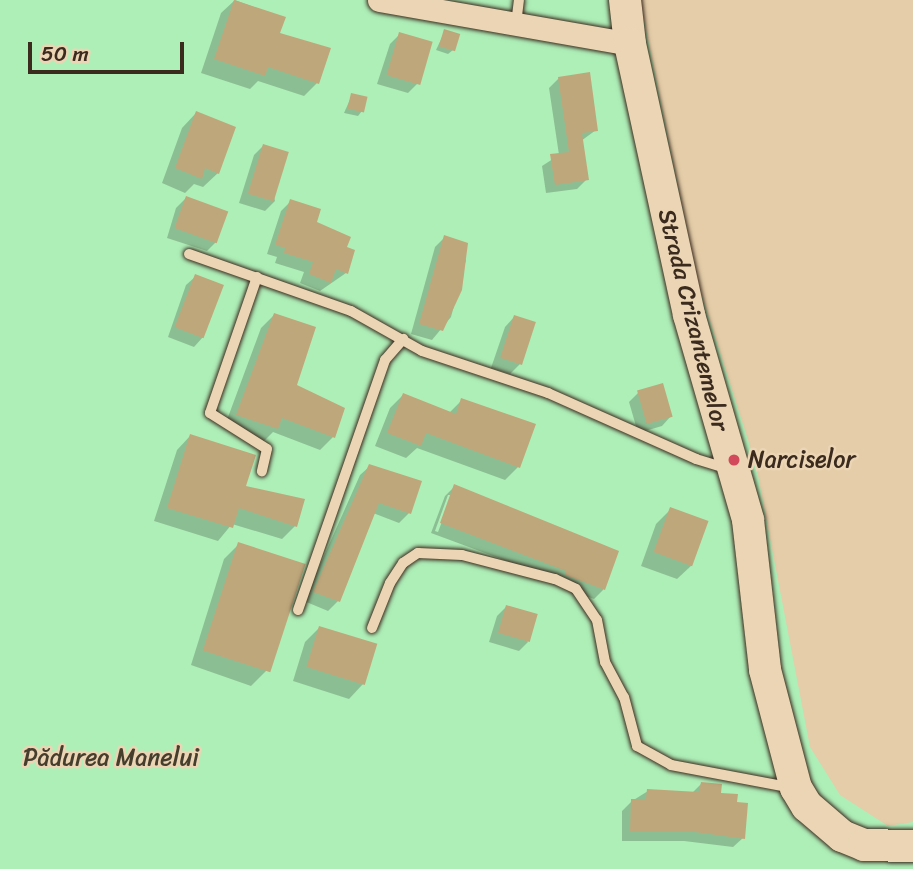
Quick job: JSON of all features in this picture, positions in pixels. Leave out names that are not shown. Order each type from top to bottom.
[{"type":"street","points":[[379,0],[516,27],[630,44]]},
{"type":"street","name":"Strada Crizantemelor","points":[[625,0],[630,44],[689,315],[756,560],[771,697],[796,788],[807,806],[842,836],[864,845],[913,846]]},
{"type":"lane","points":[[516,27],[519,0]]},
{"type":"lane","points":[[189,254],[351,311],[422,351],[548,393],[696,459],[732,470]]},
{"type":"lane","points":[[257,277],[210,413],[267,449],[262,471]]},
{"type":"lane","points":[[298,610],[385,360],[403,339]]},
{"type":"lane","points":[[372,628],[390,583],[403,563],[418,553],[462,555],[555,579],[576,589],[597,620],[605,662],[624,697],[637,746],[671,765],[796,788]]},
{"type":"green space","name":"Pădurea Manelui","points":[[0,0],[640,0],[698,283],[756,465],[810,747],[840,795],[888,826],[913,822],[913,869],[0,869]]},
{"type":"building","points":[[234,0],[286,17],[280,33],[331,48],[319,84],[268,67],[265,76],[214,59]]},
{"type":"building","points":[[444,29],[460,34],[455,51],[439,46]]},
{"type":"building","points":[[399,32],[433,42],[420,85],[387,75]]},
{"type":"building","points":[[590,72],[598,131],[582,133],[589,180],[555,185],[550,154],[569,152],[558,77]]},
{"type":"building","points":[[351,93],[368,97],[364,112],[347,109]]},
{"type":"building","points":[[196,111],[236,127],[219,174],[205,168],[202,179],[175,168]]},
{"type":"building","points":[[263,144],[289,152],[274,202],[248,194]]},
{"type":"building","points":[[186,196],[228,211],[217,243],[174,228]]},
{"type":"building","points":[[290,199],[321,209],[317,222],[351,237],[347,247],[355,250],[348,274],[336,269],[331,283],[309,274],[313,262],[284,253],[285,248],[275,245]]},
{"type":"building","points":[[444,235],[468,243],[462,290],[443,331],[419,324]]},
{"type":"building","points":[[195,274],[224,285],[204,338],[175,327]]},
{"type":"building","points":[[274,313],[316,327],[297,385],[345,408],[335,438],[282,418],[278,429],[236,415]]},
{"type":"building","points":[[514,315],[536,322],[522,365],[500,358]]},
{"type":"building","points":[[663,383],[673,417],[647,424],[637,390]]},
{"type":"building","points":[[403,393],[456,414],[461,398],[536,424],[520,468],[426,433],[421,446],[387,433]]},
{"type":"building","points":[[190,434],[256,455],[246,486],[305,499],[297,527],[239,508],[233,528],[167,508]]},
{"type":"building","points":[[369,464],[422,481],[411,514],[379,503],[340,602],[313,592]]},
{"type":"building","points":[[454,484],[619,551],[605,590],[565,575],[566,571],[440,523]]},
{"type":"building","points":[[670,507],[709,521],[692,566],[654,552]]},
{"type":"building","points":[[238,542],[306,564],[270,672],[203,650]]},
{"type":"building","points":[[506,605],[538,614],[530,642],[498,633]]},
{"type":"building","points":[[319,626],[377,644],[365,685],[306,667]]},
{"type":"building","points":[[701,782],[722,784],[721,793],[738,794],[737,802],[748,803],[745,839],[695,832],[630,832],[631,799],[646,799],[647,789],[699,792]]},
{"type":"place","name":"Narciselor","points":[[734,460]]}]
